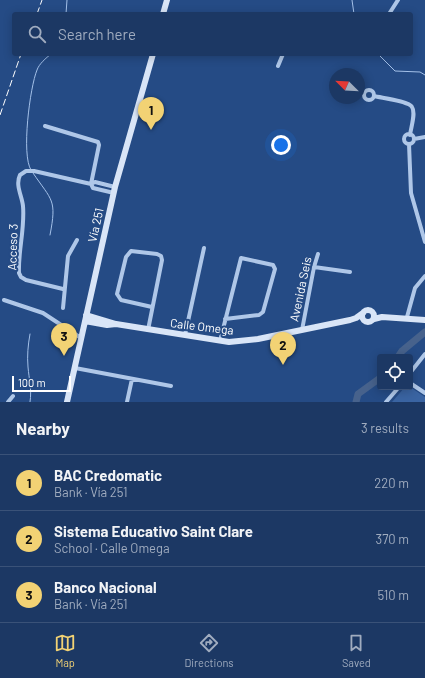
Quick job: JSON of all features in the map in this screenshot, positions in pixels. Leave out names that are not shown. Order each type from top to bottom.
[{"type":"street","points":[[164,12],[167,0]]},
{"type":"street","points":[[391,12],[398,0]]},
{"type":"street","name":"Vía 251","points":[[67,402],[115,190],[152,56]]},
{"type":"street","points":[[278,66],[282,56]]},
{"type":"street","points":[[365,96],[369,100],[374,96],[405,101],[413,107],[410,134],[414,139]]},
{"type":"street","points":[[45,126],[98,142],[99,145],[90,184]]},
{"type":"street","points":[[409,144],[404,141],[404,138],[410,134]]},
{"type":"street","points":[[409,144],[412,143],[414,139],[425,137]]},
{"type":"street","points":[[409,144],[411,193],[425,242]]},
{"type":"street","name":"Acceso 3","points":[[63,289],[26,280],[21,277],[20,273],[24,222],[18,179],[20,175],[26,171],[34,171],[90,184],[93,188],[115,190]]},
{"type":"street","points":[[62,308],[68,256],[77,240]]},
{"type":"street","points":[[185,335],[204,248]]},
{"type":"street","points":[[148,330],[162,260],[161,256],[157,254],[135,251],[128,254],[117,291],[118,298],[134,304],[152,307]]},
{"type":"street","name":"Avenida Seis","points":[[302,330],[314,267],[318,254]]},
{"type":"street","points":[[220,340],[241,258],[273,265],[275,269],[263,312],[259,316],[226,319]]},
{"type":"street","points":[[314,267],[350,272]]},
{"type":"street","points":[[407,317],[415,288],[425,276]]},
{"type":"street","points":[[4,300],[43,313],[81,338]]},
{"type":"street","points":[[364,320],[363,313],[368,310],[374,316],[407,317],[425,320]]},
{"type":"street","name":"Calle Omega","points":[[85,318],[108,320],[116,324],[148,330],[220,340],[244,341],[356,318],[363,313]]},
{"type":"street","name":"Calle Omega","points":[[356,318],[370,322],[374,316]]},
{"type":"street","points":[[413,369],[424,356]]},
{"type":"street","points":[[75,368],[171,386]]},
{"type":"street","points":[[126,402],[132,379]]},
{"type":"street","points":[[413,385],[425,393]]},
{"type":"street","points":[[386,402],[396,390]]},
{"type":"street","points":[[8,402],[13,396]]},
{"type":"shaded area","points":[[413,389],[425,397],[425,402],[392,402],[402,390]]},
{"type":"waterway","points":[[66,12],[67,0]]},
{"type":"waterway","points":[[352,0],[354,12]]},
{"type":"waterway","points":[[31,170],[28,162],[27,150],[29,105],[34,79],[38,68],[49,56]]},
{"type":"waterway","points":[[380,56],[395,71],[420,72],[425,75]]},
{"type":"waterway","points":[[33,173],[49,195],[53,207],[50,235]]},
{"type":"waterway","points":[[400,354],[425,332]]},
{"type":"waterway","points":[[30,334],[28,346],[28,367],[31,388],[30,402]]},
{"type":"waterway","points":[[356,402],[358,394],[377,380]]},
{"type":"railway","points":[[38,12],[42,0]]},
{"type":"railway","points":[[0,115],[20,56]]},
{"type":"place","name":"BAC Credomatic","points":[[151,130]]},
{"type":"place","name":"Banco Nacional","points":[[64,356]]},
{"type":"place","name":"Sistema Educativo Saint Clare","points":[[283,365]]}]
